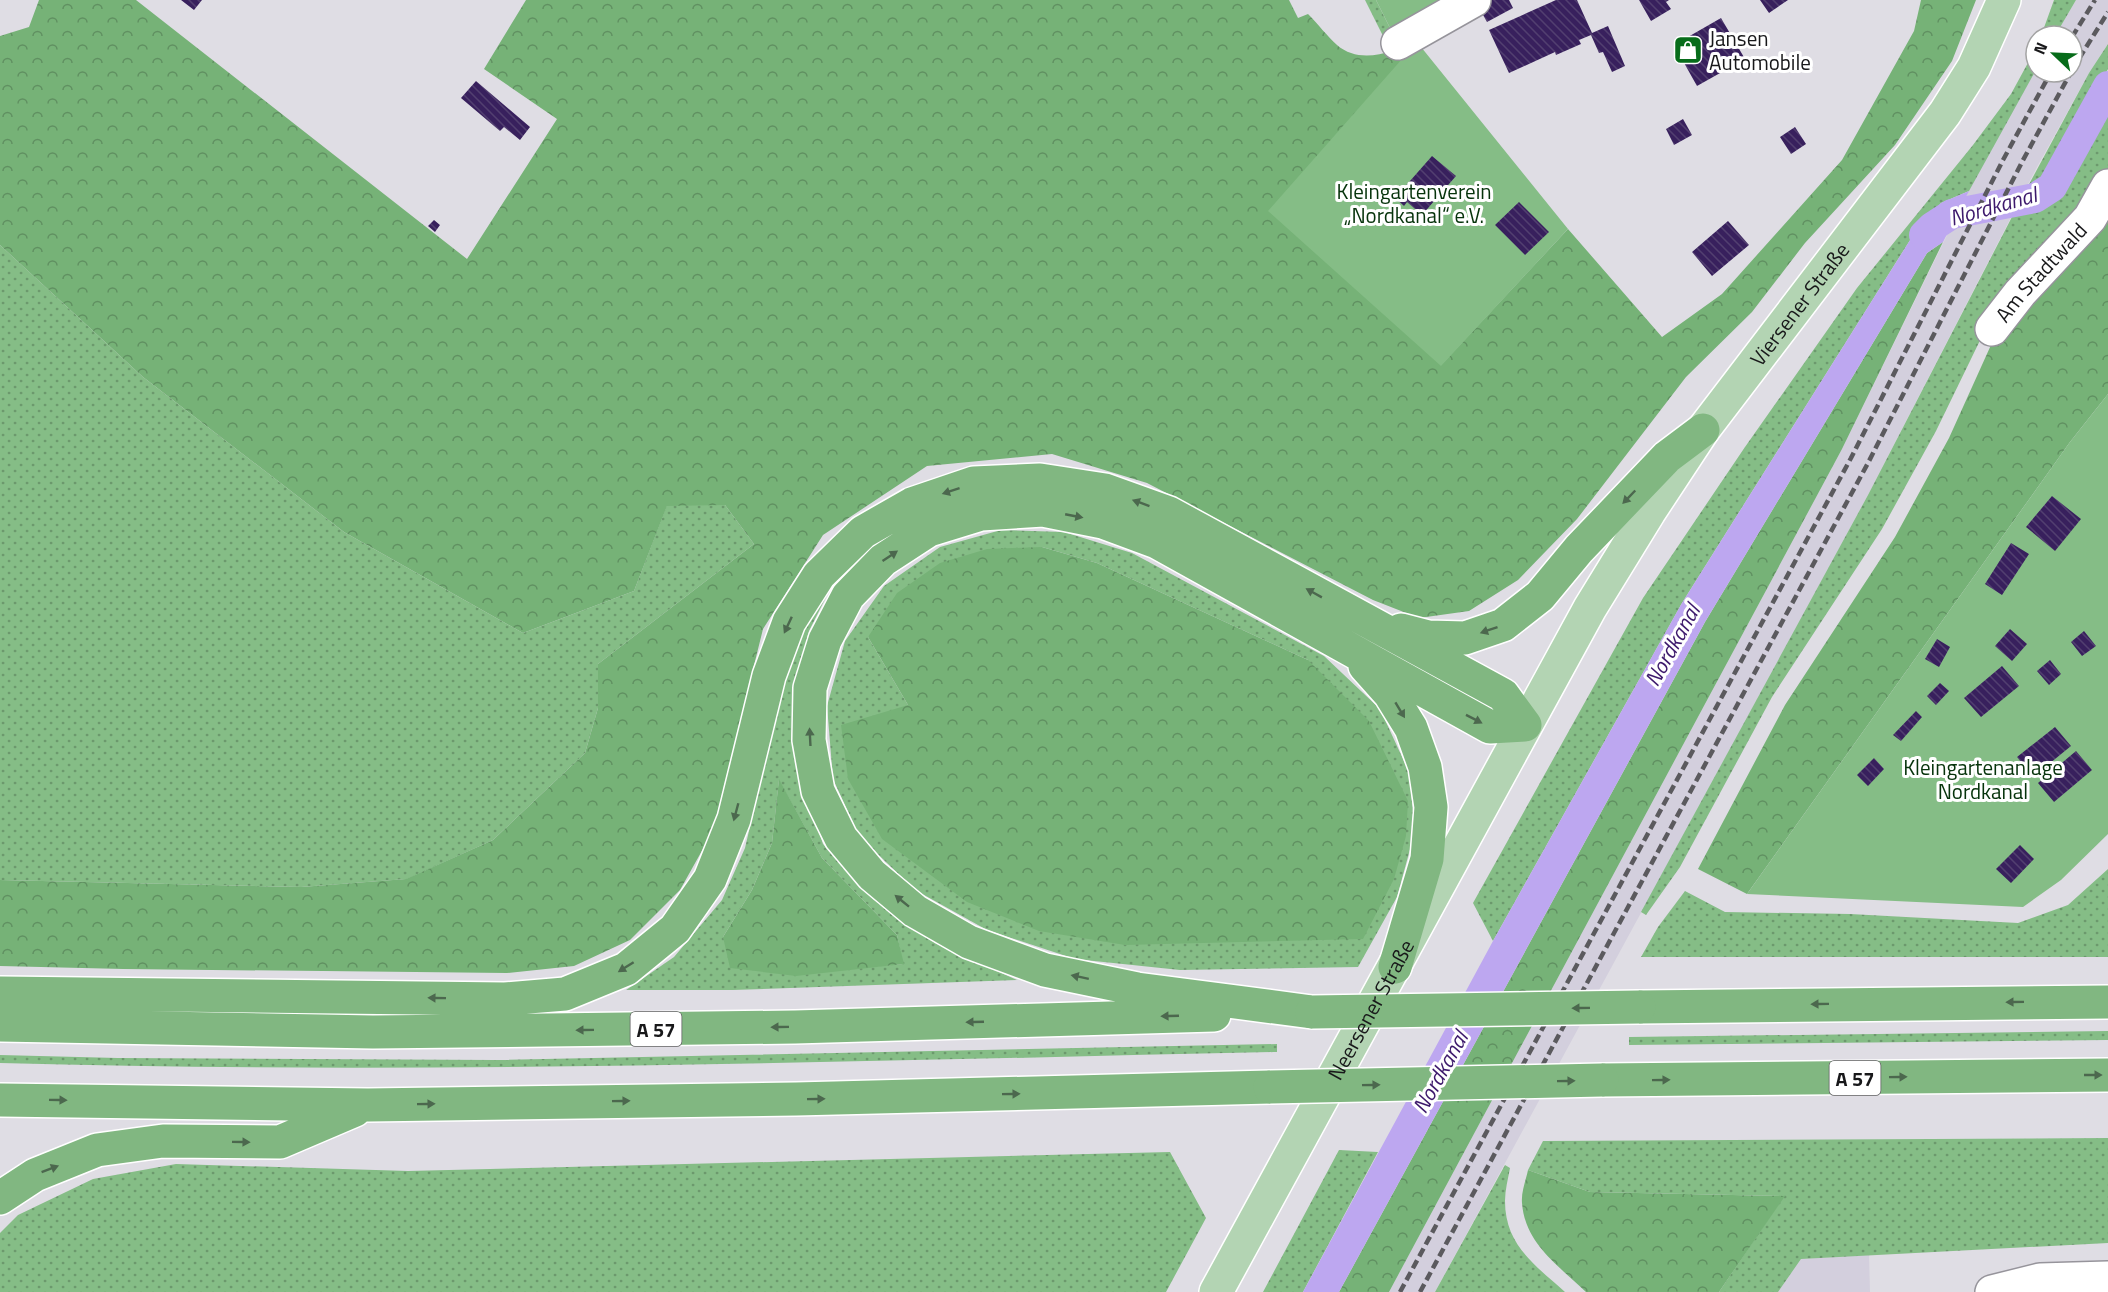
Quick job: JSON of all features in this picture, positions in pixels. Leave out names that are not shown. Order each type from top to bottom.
[{"type":"highway","points":[[1312,1012],[1137,989],[1045,970],[969,942],[915,911],[872,875],[841,838],[818,791],[809,740],[810,688],[825,640],[848,596],[883,560],[929,530],[981,514],[1043,510],[1103,522],[1157,542],[1358,635],[1465,638],[1503,625],[1540,596],[1579,549],[1667,457],[1703,430]]},
{"type":"highway","points":[[0,993],[505,999],[566,994],[626,969],[675,929],[710,879],[734,819],[769,676],[789,622],[819,575],[864,532],[912,504],[974,483],[1040,480],[1105,490],[1169,513],[1358,635],[1490,727],[1525,725]]},
{"type":"highway","points":[[1358,635],[1411,728],[1425,767],[1431,807],[1427,859],[1395,967]]},
{"type":"highway","name":"A 57","points":[[0,1025],[373,1032],[795,1027],[1312,1012],[1639,1006],[2108,1002]]},
{"type":"highway","name":"A 57","points":[[0,1100],[368,1105],[796,1099],[1602,1080],[2108,1075]]},
{"type":"highway","points":[[0,1198],[35,1174],[97,1150],[163,1141],[280,1142],[368,1105]]},
{"type":"main road","name":"Viersener Straße","points":[[1590,608],[1703,430],[1946,113],[1974,67],[1994,27],[2004,0]]},
{"type":"main road","name":"Neersener Straße","points":[[1216,1292],[1590,608]]},
{"type":"street","points":[[1398,43],[1474,0]]},
{"type":"street","name":"Am Stadtwald","points":[[1992,329],[2020,293],[2090,218],[2108,186]]},
{"type":"street","points":[[1209,1292],[1232,1263]]},
{"type":"street","points":[[1992,1292],[2040,1280],[2108,1278]]},
{"type":"shaded area","points":[[2076,0],[2108,0],[2108,44],[2084,82],[2084,24],[2062,24]]},
{"type":"shaded area","points":[[2028,84],[2083,84],[2037,167],[1868,495],[1435,1292],[1389,1292],[1842,449],[1985,158]]},
{"type":"shaded area","points":[[1869,1255],[1870,1292],[1778,1292],[1801,1259]]},
{"type":"green space","points":[[39,0],[136,0],[467,259],[557,119],[484,69],[526,0],[1289,0],[1298,18],[1308,14],[1337,45],[1346,51],[1376,55],[1417,42],[1441,365],[1568,229],[1662,337],[1722,294],[1842,160],[1914,31],[1921,0],[1976,0],[1952,61],[1895,145],[1805,243],[1752,312],[1686,377],[1577,519],[1518,580],[1469,611],[1419,618],[1373,600],[1147,483],[1052,454],[927,466],[823,535],[763,629],[713,831],[680,890],[630,940],[574,966],[507,973],[0,966],[0,880],[301,887],[406,879],[493,840],[585,753],[598,708],[598,664],[754,544],[725,505],[667,506],[634,591],[523,633],[344,532],[143,377],[0,245],[0,36],[29,27]]},
{"type":"green space","points":[[1365,0],[1376,0],[1394,36],[1384,38]]},
{"type":"green space","points":[[1376,0],[1456,0],[1394,36]]},
{"type":"green space","points":[[2054,0],[2076,0],[2062,24],[2045,24]]},
{"type":"green space","name":"Kleingartenverein „Nordkanal“ e.V.","points":[[1417,42],[1568,229],[1441,366],[1268,211]]},
{"type":"green space","points":[[2108,44],[2108,69],[2052,169],[2027,188],[2084,84]]},
{"type":"green space","points":[[2024,70],[2024,84],[2028,84],[1969,191],[1941,203],[1912,237],[1682,603],[1493,941],[1473,903],[1643,598],[1745,447],[1857,288],[1973,145],[2011,94]]},
{"type":"green space","points":[[2108,107],[2108,173],[1987,326],[1936,431],[1882,529],[1772,697],[1680,867],[1646,915],[1641,912],[1868,495],[2014,213],[2044,206],[2061,191]]},
{"type":"green space","points":[[2108,199],[2108,394],[2070,442],[1747,894],[1698,869],[1785,705],[1895,537],[1949,438],[1991,345],[2023,301]]},
{"type":"green space","points":[[1943,242],[1842,449],[1389,1292],[1339,1292],[1705,622],[1927,253]]},
{"type":"green space","points":[[0,245],[143,377],[344,532],[523,633],[634,591],[667,505],[725,505],[754,544],[598,664],[598,708],[585,753],[493,840],[407,879],[301,887],[0,880]]},
{"type":"green space","name":"Kleingartenanlage Nordkanal","points":[[2108,394],[2108,834],[2061,880],[2023,907],[1747,894],[2070,442]]},
{"type":"green space","points":[[1001,530],[1064,532],[1132,553],[1324,656],[1380,709],[1409,772],[1415,831],[1397,897],[1358,967],[1180,970],[1075,959],[987,930],[915,890],[859,836],[833,779],[827,706],[845,641],[884,586],[940,547]],"holes":[[[1042,547],[1097,563],[1308,660],[908,705],[868,637]]]},
{"type":"green space","points":[[1042,547],[1097,563],[1308,660],[1369,721],[1408,801],[1406,836],[1394,879],[1363,939],[1125,945],[1039,931],[967,902],[882,839],[848,779],[841,725],[908,705],[868,637],[897,593],[940,563],[987,549]]},
{"type":"green space","points":[[833,583],[809,631],[794,688],[794,756],[823,844],[873,899],[935,943],[1017,980],[733,990],[626,990],[674,957],[722,900],[745,848],[784,680],[802,624]],"holes":[[[779,780],[822,858],[897,935],[903,964],[869,967],[723,937],[752,890],[772,843]]]},
{"type":"green space","points":[[779,779],[822,858],[897,935],[904,964],[796,976],[730,968],[723,937],[752,890],[772,843]]},
{"type":"green space","points":[[2108,869],[2108,957],[1641,957],[1658,927],[1685,891],[1725,912],[1850,914],[2018,923],[2068,905]]},
{"type":"green space","points":[[2108,1031],[2108,1040],[1629,1045],[1629,1037]]},
{"type":"green space","points":[[1277,1044],[1277,1052],[799,1063],[319,1068],[0,1063],[0,1055],[118,1058],[495,1060]]},
{"type":"green space","points":[[2108,1138],[2108,1243],[1801,1259],[1778,1292],[1719,1292],[1784,1196],[1590,1192],[1528,1170],[1543,1141]]},
{"type":"green space","points":[[1339,1150],[1378,1152],[1303,1292],[1263,1292]]},
{"type":"green space","points":[[1170,1152],[1206,1218],[1166,1292],[0,1292],[0,1233],[18,1215],[93,1179],[176,1164],[408,1171]]},
{"type":"green space","points":[[1505,1165],[1510,1168],[1505,1201],[1510,1230],[1524,1253],[1565,1292],[1435,1292]]},
{"type":"green space","points":[[1528,1170],[1590,1192],[1785,1196],[1719,1292],[1586,1292],[1545,1253],[1529,1231],[1522,1203]]},
{"type":"water","points":[[1969,191],[1943,242],[1927,253],[1705,622],[1339,1292],[1303,1292],[1493,941],[1682,603],[1912,237],[1941,203]]},
{"type":"building","points":[[181,0],[202,0],[194,10]]},
{"type":"building","points":[[1489,0],[1509,0],[1513,8],[1487,22],[1478,6]]},
{"type":"building","points":[[1556,0],[1577,0],[1592,33],[1608,26],[1625,66],[1612,72],[1603,52],[1599,53],[1591,35],[1579,40],[1581,44],[1556,55],[1555,52],[1509,73],[1489,30]]},
{"type":"building","points":[[1639,0],[1669,0],[1666,2],[1671,9],[1651,21]]},
{"type":"building","points":[[1760,0],[1788,0],[1769,13]]},
{"type":"building","points":[[1721,18],[1745,59],[1697,86],[1674,45]]},
{"type":"building","points":[[476,81],[530,127],[520,140],[504,127],[500,131],[461,98]]},
{"type":"building","points":[[1683,119],[1692,135],[1674,145],[1666,129]]},
{"type":"building","points":[[1795,127],[1806,144],[1791,154],[1780,137]]},
{"type":"building","points":[[1432,156],[1456,176],[1422,215],[1407,202],[1404,206],[1395,198]]},
{"type":"building","points":[[1519,202],[1549,232],[1525,255],[1495,225]]},
{"type":"building","points":[[434,220],[440,225],[435,232],[428,226]]},
{"type":"building","points":[[1728,221],[1749,245],[1712,276],[1692,252]]},
{"type":"building","points":[[2052,496],[2081,519],[2055,551],[2026,527]]},
{"type":"building","points":[[2011,543],[2029,554],[2002,595],[1985,584]]},
{"type":"building","points":[[2010,629],[2027,644],[2012,661],[1995,646]]},
{"type":"building","points":[[2084,631],[2096,646],[2082,656],[2071,642]]},
{"type":"building","points":[[1937,639],[1950,647],[1939,667],[1925,659]]},
{"type":"building","points":[[2050,660],[2061,674],[2049,685],[2037,671]]},
{"type":"building","points":[[2002,666],[2019,686],[1981,717],[1964,698]]},
{"type":"building","points":[[1940,683],[1949,691],[1936,705],[1927,696]]},
{"type":"building","points":[[1916,711],[1922,717],[1901,741],[1893,735]]},
{"type":"building","points":[[2055,727],[2071,746],[2033,777],[2017,757]]},
{"type":"building","points":[[2076,751],[2092,770],[2054,802],[2038,783]]},
{"type":"building","points":[[1874,758],[1884,769],[1868,786],[1857,775]]},
{"type":"building","points":[[2020,845],[2034,859],[2011,883],[1996,869]]},
{"type":"waterway","name":"Nordkanal","points":[[1924,235],[1952,214],[2035,198],[2052,187],[2108,86]]},
{"type":"railway","points":[[2080,24],[2095,0]]},
{"type":"railway","points":[[2084,51],[2108,12]]},
{"type":"railway","points":[[1400,1292],[1851,458],[2003,160],[2044,84]]},
{"type":"railway","points":[[1420,1292],[1868,463],[2022,162],[2064,84]]},
{"type":"place","name":"Jansen Automobile","points":[[1688,50]]}]
